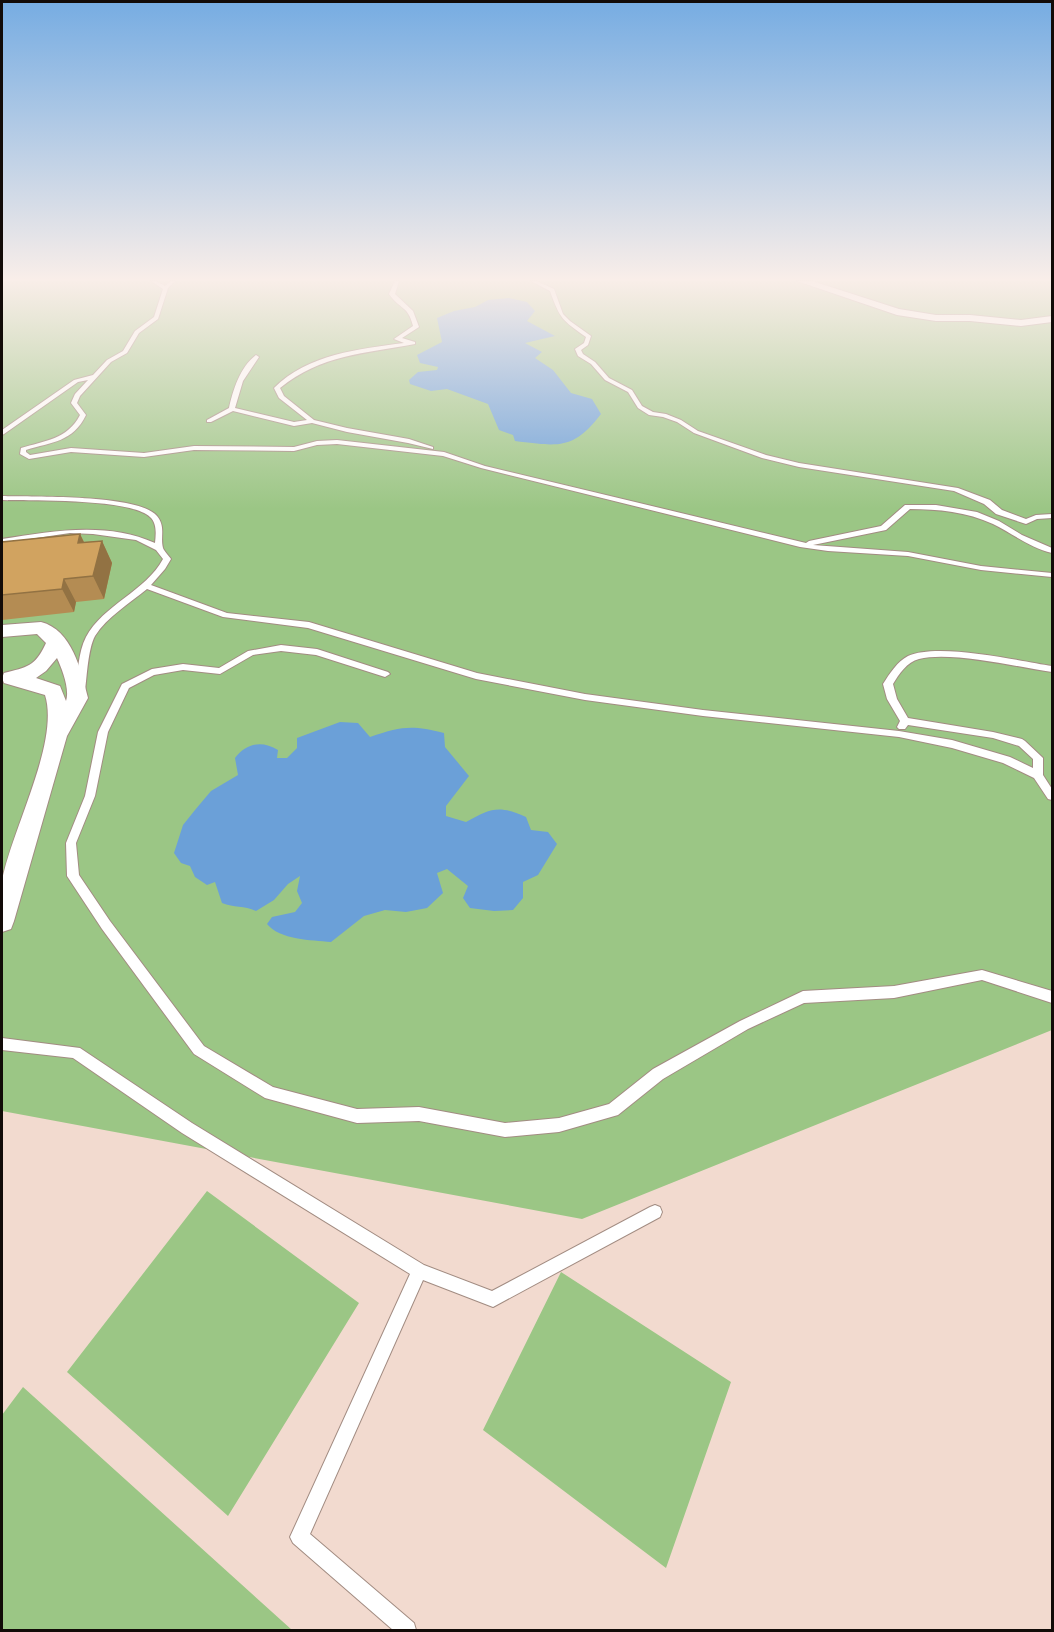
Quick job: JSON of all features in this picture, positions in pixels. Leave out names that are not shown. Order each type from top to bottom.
[{"type":"street","points":[[2,630],[41,628],[57,640],[70,660],[78,698],[57,737],[6,895],[2,921]]},
{"type":"street","points":[[9,678],[38,668],[51,657],[57,640]]},
{"type":"street","points":[[9,678],[53,691],[58,706],[57,737]]},
{"type":"lane","points":[[116,357],[109,361],[77,395],[74,403],[83,415],[72,433],[23,449],[22,453],[29,457],[88,450],[144,455],[194,448],[294,449],[317,443],[337,442],[444,454]]},
{"type":"lane","points":[[232,409],[246,369],[256,357]]},
{"type":"lane","points":[[333,357],[286,379],[277,388],[281,397],[312,421],[409,441],[483,467],[800,544],[828,549],[908,554],[981,568],[1053,575]]},
{"type":"lane","points":[[584,357],[593,363],[606,379],[630,391],[640,407],[651,414],[664,416],[696,432],[764,457],[799,465],[956,489],[987,502],[999,512],[1026,522],[1036,517],[1053,516]]},
{"type":"lane","points":[[2,433],[76,381],[95,376]]},
{"type":"lane","points":[[209,421],[232,409],[294,424],[312,421]]},
{"type":"lane","points":[[2,498],[59,499],[133,508],[150,513],[160,527],[159,548]]},
{"type":"lane","points":[[800,544],[883,528],[908,507],[936,507],[974,514],[1053,551]]},
{"type":"lane","points":[[2,541],[70,531],[111,535],[138,538],[159,548],[167,559],[164,568],[91,636],[78,698]]},
{"type":"lane","points":[[98,545],[111,535]]},
{"type":"lane","points":[[14,539],[20,550]]},
{"type":"lane","points":[[144,585],[226,615],[309,625],[476,676],[609,700],[899,734],[952,744],[1006,760],[1038,775],[1053,796]]},
{"type":"lane","points":[[385,674],[317,652],[281,648],[250,653],[220,671],[183,668],[152,672],[125,687],[103,732],[90,796],[71,843],[73,876],[106,925],[200,1050],[270,1093],[357,1116],[419,1114],[505,1130],[559,1125],[613,1110],[658,1074],[744,1025],[803,997],[894,992],[982,975],[1053,997]]},
{"type":"lane","points":[[905,722],[892,699],[888,684],[897,669],[916,656],[951,656],[1053,669]]},
{"type":"lane","points":[[899,734],[905,722]]},
{"type":"lane","points":[[905,722],[993,735],[1022,743],[1038,758],[1038,775]]},
{"type":"lane","points":[[2,1044],[75,1052],[187,1128],[419,1271],[493,1299],[655,1212]]},
{"type":"lane","points":[[407,1630],[299,1537],[419,1271]]},
{"type":"green space","points":[[2,357],[1052,357],[1052,1030],[582,1219],[2,1111]]},
{"type":"green space","points":[[207,1191],[359,1303],[228,1516],[67,1372]]},
{"type":"green space","points":[[561,1272],[731,1382],[666,1568],[483,1430]]},
{"type":"green space","points":[[23,1387],[292,1630],[2,1630],[2,1415]]},
{"type":"water","points":[[418,357],[536,357],[553,370],[571,393],[592,399],[601,414],[582,435],[573,440],[553,444],[515,441],[513,435],[499,430],[488,404],[447,389],[431,391],[410,384],[409,380],[418,372],[437,370],[438,367],[420,363]]},
{"type":"water","points":[[340,722],[358,723],[370,737],[407,728],[444,733],[445,747],[469,776],[446,806],[446,816],[466,822],[489,811],[509,811],[526,817],[531,830],[548,832],[557,844],[538,875],[523,882],[523,898],[513,910],[494,911],[470,908],[463,898],[468,886],[447,869],[437,873],[443,893],[427,908],[406,912],[385,910],[364,916],[331,942],[305,940],[280,933],[267,924],[272,917],[295,912],[302,903],[297,891],[300,876],[288,884],[274,900],[256,911],[222,903],[215,882],[207,885],[195,877],[190,866],[181,863],[174,853],[183,825],[211,791],[238,775],[235,758],[239,753],[249,746],[260,744],[278,750],[277,758],[287,758],[297,748],[297,738]]},
{"type":"building","points":[[80,534],[78,543],[102,541],[93,576],[64,579],[62,589],[2,595],[2,542]]}]
